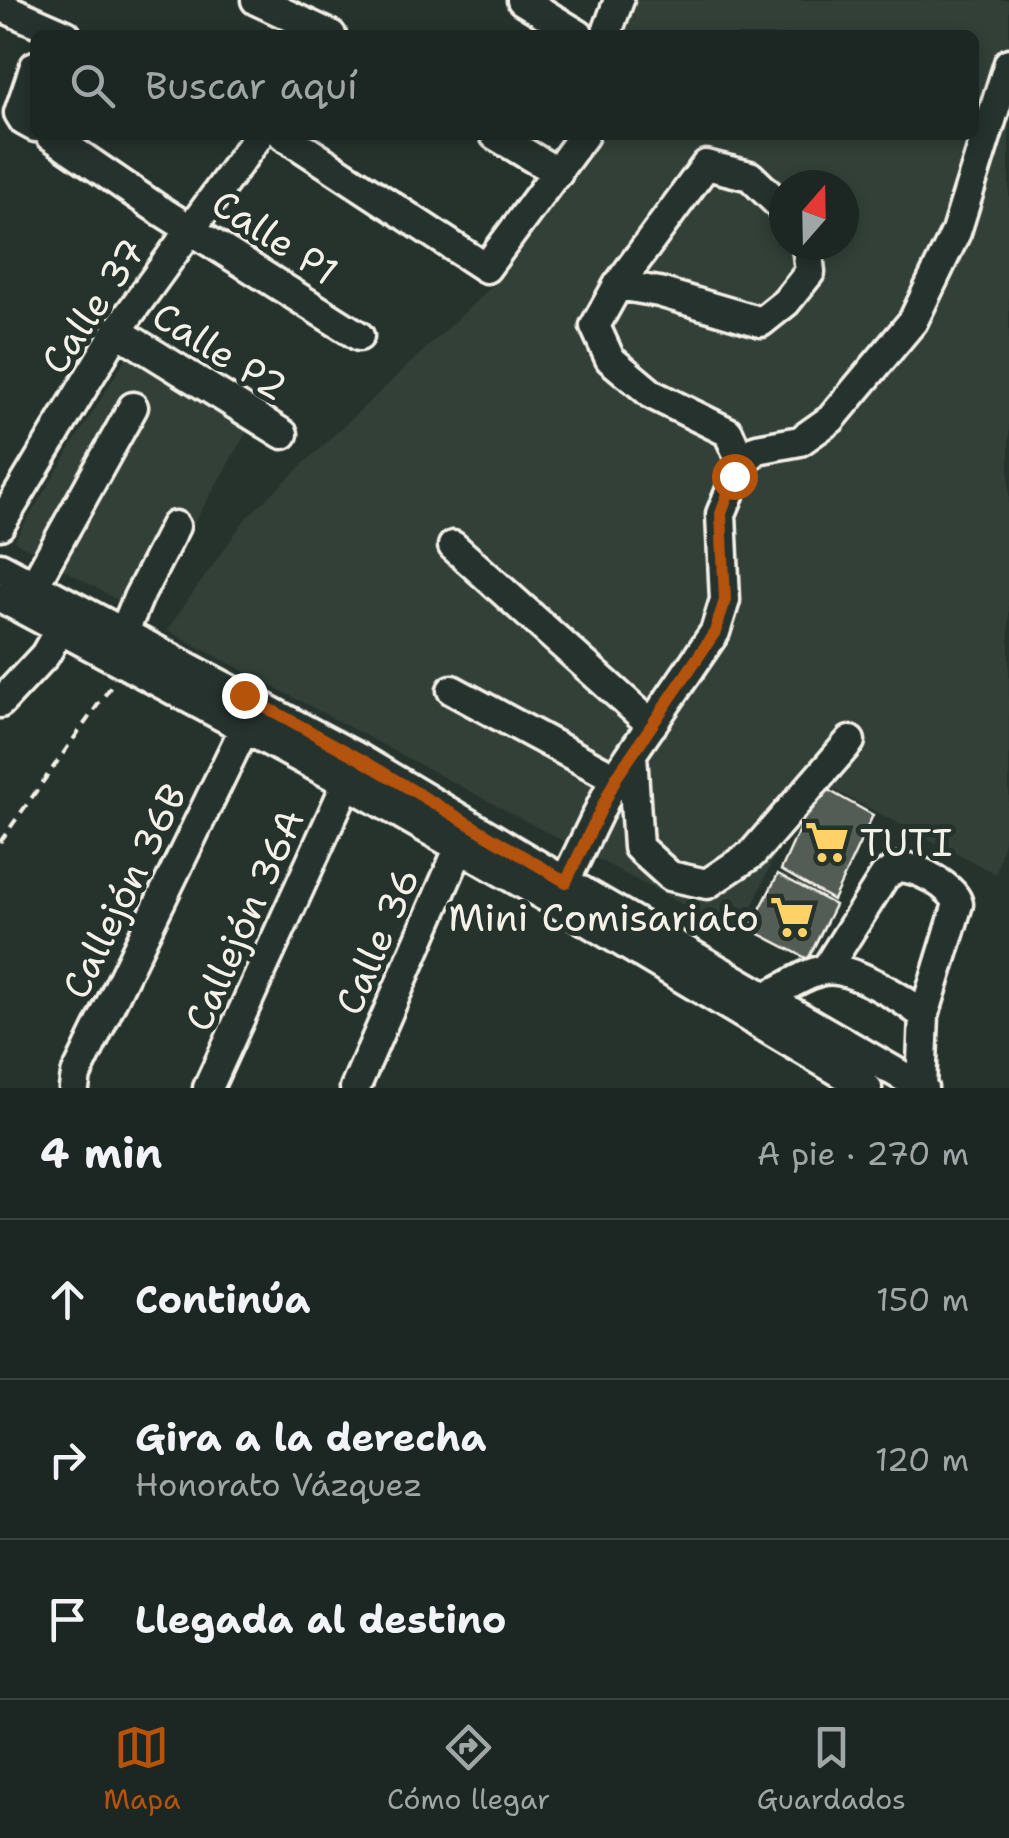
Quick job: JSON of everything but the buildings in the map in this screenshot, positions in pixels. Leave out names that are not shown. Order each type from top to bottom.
[{"type":"street","points":[[7,0],[0,6],[49,30]]},
{"type":"street","points":[[256,0],[319,30]]},
{"type":"street","points":[[522,0],[571,30]]},
{"type":"street","points":[[608,30],[619,0]]},
{"type":"street","points":[[560,892],[616,778],[715,632],[725,600],[721,514],[742,462],[758,449],[800,441],[831,419],[913,321],[956,232],[1009,63]]},
{"type":"street","name":"Calle P1","points":[[58,140],[359,336]]},
{"type":"street","name":"Calle 37","points":[[0,525],[117,331],[254,140]]},
{"type":"street","points":[[291,140],[486,268],[581,140]]},
{"type":"street","points":[[503,140],[558,173]]},
{"type":"street","points":[[742,462],[728,432],[653,394],[610,359],[595,326],[618,285],[706,165],[750,176],[769,194]]},
{"type":"street","points":[[618,285],[659,292],[761,322],[786,302],[810,272],[809,260]]},
{"type":"street","name":"Calle P2","points":[[117,331],[283,434]]},
{"type":"street","points":[[34,585],[133,408]]},
{"type":"street","points":[[124,632],[175,526]]},
{"type":"street","points":[[453,546],[652,725]]},
{"type":"street","points":[[0,566],[124,632],[347,783],[464,836],[560,892],[866,1088]]},
{"type":"street","points":[[0,598],[126,665],[360,759],[464,836]]},
{"type":"street","points":[[0,703],[45,655],[60,629]]},
{"type":"street","points":[[452,690],[616,778]]},
{"type":"street","name":"Callejón 36B","points":[[74,1088],[76,1076],[240,714]]},
{"type":"street","points":[[632,754],[638,847],[670,876],[707,884],[752,854],[850,741]]},
{"type":"street","name":"Callejón 36A","points":[[208,1088],[347,783]]},
{"type":"street","name":"Calle 36","points":[[355,1088],[464,836]]},
{"type":"street","points":[[560,892],[766,997],[922,1088],[924,1015],[958,904],[956,895],[948,887],[908,868],[896,868],[884,876],[826,969],[766,997]]},
{"type":"street","points":[[826,969],[902,998],[924,1015]]},
{"type":"path","points":[[0,842],[126,665]]},
{"type":"shaded area","points":[[634,0],[1009,0],[1009,820],[996,874],[809,777],[740,935],[167,630],[246,518],[505,274],[568,140],[979,140],[979,30],[619,30]]},
{"type":"shaded area","points":[[130,351],[249,428],[194,523],[128,606],[14,541]]},
{"type":"place","name":"TUTI","points":[[827,842]]},
{"type":"place","name":"Mini Comisariato","points":[[792,917]]},
{"type":"route","points":[[244,695],[566,882],[616,778],[715,632],[725,600],[721,514],[734,476]]}]
